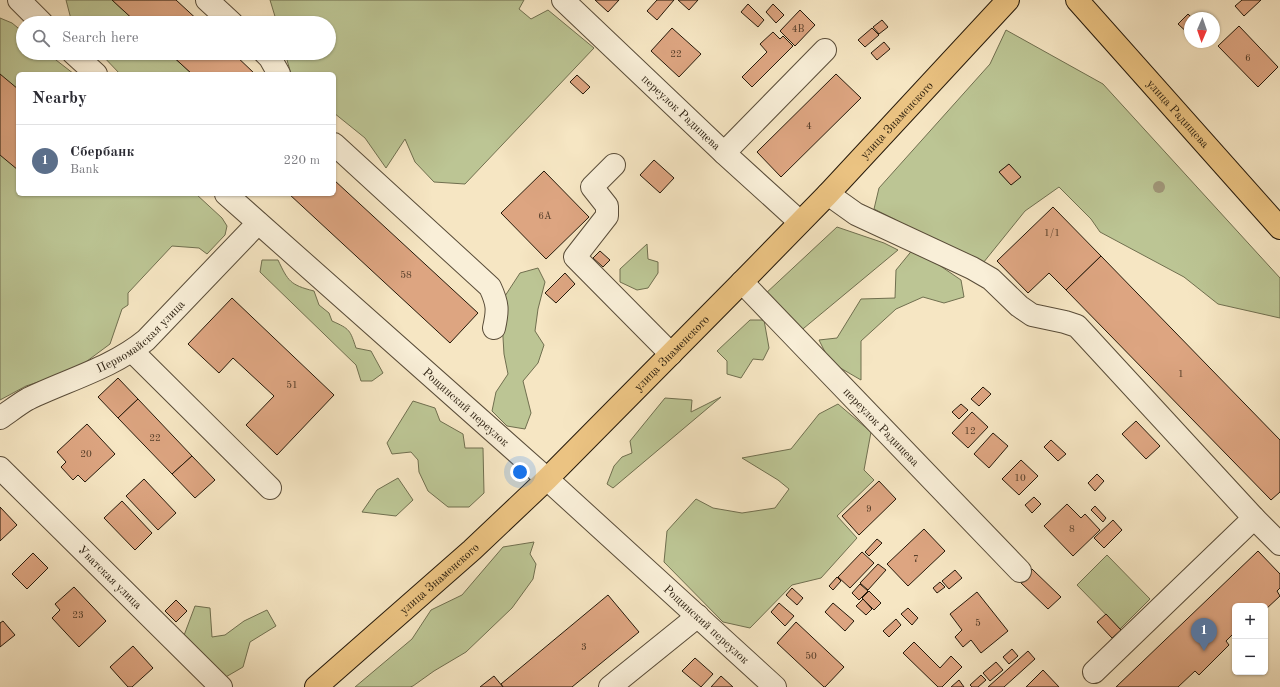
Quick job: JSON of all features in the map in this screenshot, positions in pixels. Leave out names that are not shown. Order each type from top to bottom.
[{"type":"main road","name":"улица Знаменского","points":[[316,687],[472,550],[547,479],[828,194],[1008,0]]},
{"type":"main road","name":"улица Радищева","points":[[1077,0],[1280,228]]},
{"type":"street","points":[[19,0],[35,16]]},
{"type":"street","points":[[207,0],[224,16]]},
{"type":"street","name":"переулок Радищева","points":[[563,0],[724,153],[800,222]]},
{"type":"street","points":[[724,153],[825,50]]},
{"type":"street","points":[[81,60],[94,72]]},
{"type":"street","points":[[271,60],[278,72]]},
{"type":"street","points":[[336,146],[490,287],[498,313],[494,328]]},
{"type":"street","points":[[614,165],[592,187],[608,206],[607,216],[575,257],[671,354]]},
{"type":"street","points":[[828,194],[856,214],[966,265],[991,279],[1019,306],[1032,316],[1065,322],[1077,326],[1254,518],[1280,544]]},
{"type":"street","name":"Рощинский переулок","points":[[230,196],[258,223],[547,479],[775,687]]},
{"type":"street","name":"Первомайская улица","points":[[0,418],[27,400],[112,362],[132,351],[146,340],[258,223]]},
{"type":"street","name":"переулок Радищева","points":[[742,282],[1020,571]]},
{"type":"street","points":[[132,351],[270,488]]},
{"type":"street","name":"Уватская улица","points":[[0,468],[221,687]]},
{"type":"street","points":[[1094,672],[1254,518]]},
{"type":"street","points":[[610,687],[698,616]]},
{"type":"green space","points":[[66,0],[112,0],[129,16],[70,16]]},
{"type":"green space","points":[[270,0],[524,0],[519,9],[531,19],[548,10],[594,48],[465,184],[434,182],[415,162],[405,139],[386,168],[365,138],[336,115],[336,72],[290,72],[287,60],[336,60],[336,16],[275,16]]},
{"type":"green space","points":[[0,18],[16,26],[16,60],[56,60],[71,72],[16,72],[16,196],[198,196],[222,218],[227,226],[225,235],[207,254],[199,248],[172,246],[128,293],[128,305],[122,309],[110,344],[75,370],[26,386],[0,400]]},
{"type":"green space","points":[[1006,30],[1103,84],[1280,278],[1280,318],[1218,304],[1184,277],[1100,232],[1091,219],[1059,187],[1025,211],[979,268],[874,209],[879,188],[990,64]],"holes":[[[1009,164],[1020,177],[1011,185],[999,172]]]},
{"type":"green space","points":[[107,60],[177,60],[190,72],[118,72]]},
{"type":"green space","points":[[837,227],[884,243],[898,250],[798,333],[764,295]]},
{"type":"green space","points":[[647,244],[648,259],[658,262],[658,273],[648,288],[637,290],[620,282],[620,269]]},
{"type":"green space","points":[[914,248],[961,280],[964,297],[944,303],[923,297],[896,309],[861,341],[861,380],[830,362],[819,340],[837,338],[861,299],[895,298],[896,270]]},
{"type":"green space","points":[[262,260],[278,260],[284,273],[291,281],[300,287],[314,291],[319,305],[329,313],[332,321],[346,328],[351,334],[356,348],[371,351],[383,373],[372,381],[361,381],[356,365],[260,272]]},
{"type":"green space","points":[[538,268],[545,282],[538,309],[535,331],[544,345],[538,363],[523,381],[531,413],[525,429],[507,426],[492,411],[496,392],[508,374],[504,354],[502,321],[505,296],[520,273]]},
{"type":"green space","points":[[750,320],[764,320],[769,348],[763,360],[753,359],[741,378],[727,374],[727,361],[717,351]]},
{"type":"green space","points":[[721,397],[613,488],[607,484],[614,466],[622,457],[632,453],[630,441],[665,398],[692,400],[691,412]]},
{"type":"green space","points":[[413,401],[435,408],[440,421],[463,434],[465,448],[483,448],[484,493],[469,507],[448,507],[428,491],[419,472],[418,460],[411,452],[392,454],[387,443]]},
{"type":"green space","points":[[838,404],[871,432],[864,470],[874,480],[837,516],[857,538],[821,578],[792,585],[750,628],[723,622],[664,562],[667,531],[696,499],[713,508],[742,513],[775,508],[789,489],[778,480],[742,458],[791,449],[819,414]]},
{"type":"green space","points":[[398,478],[413,500],[396,516],[362,512],[377,490]]},
{"type":"green space","points":[[534,542],[530,554],[536,564],[533,579],[512,608],[466,652],[410,687],[355,687],[412,639],[431,610],[462,595],[503,547]]},
{"type":"green space","points":[[1107,555],[1150,599],[1120,629],[1077,585]]},
{"type":"green space","points":[[195,606],[210,608],[212,637],[225,635],[244,621],[267,610],[276,626],[250,642],[243,667],[224,678],[183,638]]},
{"type":"building","points":[[112,0],[176,0],[193,16],[129,16]]},
{"type":"building","points":[[595,0],[619,0],[608,12]]},
{"type":"building","points":[[657,0],[674,0],[657,20],[647,11]]},
{"type":"building","points":[[678,0],[698,0],[689,10]]},
{"type":"building","points":[[1242,0],[1261,0],[1244,16],[1235,6]]},
{"type":"building","points":[[748,4],[764,20],[758,27],[741,12]]},
{"type":"building","points":[[773,4],[784,15],[776,23],[766,12]]},
{"type":"building","points":[[800,10],[815,25],[795,46],[780,31]]},
{"type":"building","points":[[1184,18],[1184,30],[1178,24]]},
{"type":"building","points":[[882,20],[888,27],[879,34],[873,27]]},
{"type":"building","points":[[1239,26],[1278,67],[1258,87],[1220,48],[1220,44]]},
{"type":"building","points":[[672,28],[701,54],[679,77],[651,51]]},
{"type":"building","points":[[872,28],[879,35],[865,47],[858,40]]},
{"type":"building","points":[[773,32],[780,39],[783,36],[793,46],[752,87],[742,77],[767,52],[760,44]]},
{"type":"building","points":[[884,42],[890,49],[877,60],[871,53]]},
{"type":"building","points":[[177,60],[240,60],[253,72],[190,72]]},
{"type":"building","points":[[0,74],[16,87],[16,168],[0,155]]},
{"type":"building","points":[[836,74],[861,98],[781,177],[757,152]]},
{"type":"building","points":[[577,75],[590,87],[583,94],[570,82]]},
{"type":"building","points":[[654,160],[674,178],[660,193],[640,175]]},
{"type":"building","points":[[1009,164],[1021,177],[1011,185],[999,172]]},
{"type":"building","points":[[544,171],[589,217],[546,259],[501,213]]},
{"type":"building","points":[[336,182],[478,313],[450,343],[291,196],[336,196]]},
{"type":"building","points":[[1053,207],[1101,256],[1066,290],[1049,273],[1028,293],[997,261]]},
{"type":"building","points":[[600,251],[610,260],[603,267],[593,258]]},
{"type":"building","points":[[1101,256],[1280,440],[1280,492],[1271,500],[1066,290]]},
{"type":"building","points":[[565,273],[575,284],[556,303],[545,293]]},
{"type":"building","points":[[232,298],[334,395],[277,455],[246,425],[274,396],[233,358],[219,373],[188,344]]},
{"type":"building","points":[[118,378],[138,399],[118,418],[98,397]]},
{"type":"building","points":[[983,387],[991,394],[979,406],[971,399]]},
{"type":"building","points":[[138,399],[192,456],[172,474],[118,418]]},
{"type":"building","points":[[961,404],[968,410],[959,419],[952,412]]},
{"type":"building","points":[[972,412],[988,427],[968,448],[952,433]]},
{"type":"building","points":[[1136,421],[1160,446],[1146,459],[1122,434]]},
{"type":"building","points":[[87,424],[115,454],[85,482],[78,475],[73,480],[61,467],[66,462],[57,452]]},
{"type":"building","points":[[993,433],[1008,446],[989,468],[974,454]]},
{"type":"building","points":[[1051,440],[1066,454],[1058,461],[1044,447]]},
{"type":"building","points":[[192,456],[215,480],[195,498],[172,474]]},
{"type":"building","points":[[1021,460],[1038,476],[1019,495],[1002,479]]},
{"type":"building","points":[[1097,474],[1104,481],[1095,491],[1088,483]]},
{"type":"building","points":[[144,479],[176,513],[158,530],[126,496]]},
{"type":"building","points":[[879,481],[896,499],[859,535],[842,516]]},
{"type":"building","points":[[1034,497],[1041,504],[1032,513],[1025,505]]},
{"type":"building","points":[[122,501],[152,533],[135,550],[104,518]]},
{"type":"building","points":[[1067,504],[1081,518],[1085,514],[1100,530],[1073,556],[1044,526]]},
{"type":"building","points":[[1095,506],[1106,518],[1103,522],[1091,510]]},
{"type":"building","points":[[0,507],[17,525],[0,541]]},
{"type":"building","points":[[1113,520],[1122,530],[1104,548],[1094,538]]},
{"type":"building","points":[[924,529],[945,551],[908,586],[887,564]]},
{"type":"building","points":[[877,539],[882,543],[869,556],[865,552]]},
{"type":"building","points":[[1258,551],[1280,574],[1280,588],[1277,591],[1280,596],[1268,607],[1268,603],[1232,603],[1232,635],[1226,641],[1229,645],[1199,675],[1195,671],[1178,687],[1116,687]]},
{"type":"building","points":[[862,552],[874,563],[850,588],[838,577]]},
{"type":"building","points":[[33,553],[48,568],[27,589],[12,574]]},
{"type":"building","points":[[878,564],[886,570],[868,590],[860,583]]},
{"type":"building","points":[[1032,569],[1061,597],[1048,609],[1020,582]]},
{"type":"building","points":[[955,570],[962,578],[949,589],[942,581]]},
{"type":"building","points":[[837,577],[841,581],[833,590],[829,586]]},
{"type":"building","points":[[940,582],[945,587],[937,593],[933,588]]},
{"type":"building","points":[[860,584],[868,591],[859,600],[852,593]]},
{"type":"building","points":[[74,587],[106,621],[79,647],[52,618],[60,610],[55,604]]},
{"type":"building","points":[[792,588],[803,598],[797,605],[786,595]]},
{"type":"building","points":[[869,591],[881,603],[874,610],[862,598]]},
{"type":"building","points":[[977,592],[1008,631],[981,653],[971,640],[963,647],[955,637],[962,630],[950,614]]},
{"type":"building","points":[[608,595],[639,632],[572,687],[503,687],[501,684]]},
{"type":"building","points":[[863,599],[872,609],[866,615],[856,606]]},
{"type":"building","points":[[176,600],[187,611],[176,622],[165,611]]},
{"type":"building","points":[[779,603],[794,616],[785,626],[771,612]]},
{"type":"building","points":[[833,603],[854,621],[845,631],[825,612]]},
{"type":"building","points":[[908,608],[918,618],[912,625],[901,614]]},
{"type":"building","points":[[1106,614],[1121,630],[1112,638],[1097,622]]},
{"type":"building","points":[[896,619],[901,625],[889,637],[883,631]]},
{"type":"building","points":[[3,621],[15,635],[0,647],[0,623]]},
{"type":"building","points":[[796,622],[844,667],[825,687],[777,643]]},
{"type":"building","points":[[914,642],[940,668],[951,656],[962,667],[942,687],[938,687],[903,653]]},
{"type":"building","points":[[133,646],[153,668],[132,687],[128,687],[110,667]]},
{"type":"building","points":[[1012,649],[1018,656],[1009,664],[1003,657]]},
{"type":"building","points":[[1028,651],[1035,659],[1004,687],[988,687]]},
{"type":"building","points":[[695,658],[713,674],[701,687],[682,671]]},
{"type":"building","points":[[996,662],[1003,670],[990,681],[983,673]]},
{"type":"building","points":[[1043,670],[1059,687],[1026,687]]},
{"type":"building","points":[[981,675],[986,680],[978,687],[972,687],[970,685]]},
{"type":"building","points":[[494,676],[503,687],[480,687]]},
{"type":"building","points":[[721,676],[733,687],[711,687]]},
{"type":"building","points":[[959,680],[964,687],[951,687]]},
{"type":"place","name":"Сбербанк","points":[[1204,651]]}]
